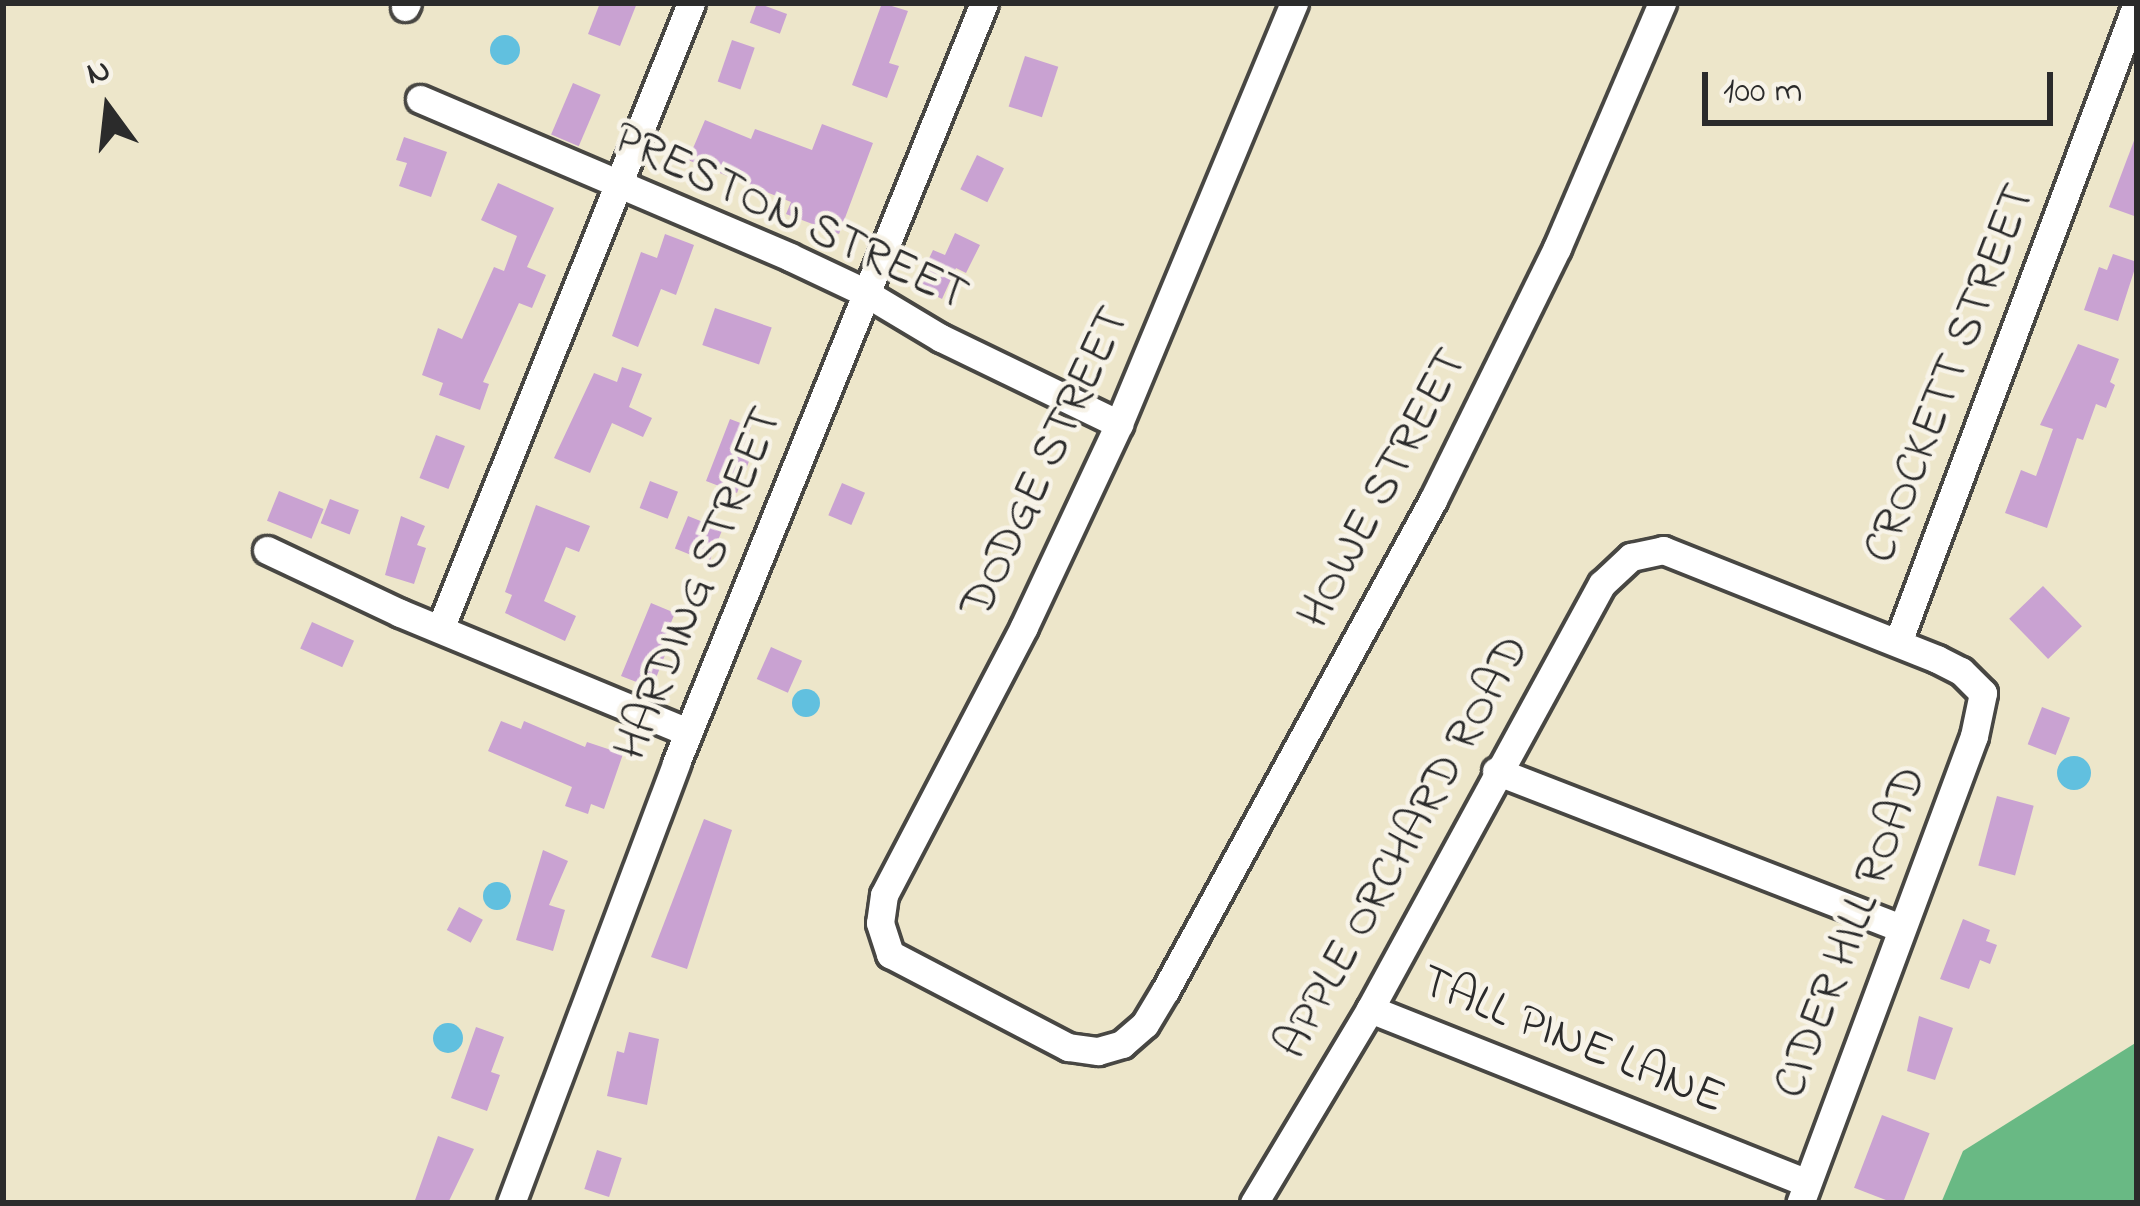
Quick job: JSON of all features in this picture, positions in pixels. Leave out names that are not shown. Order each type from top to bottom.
[{"type":"street","points":[[440,629],[691,3]]},
{"type":"street","name":"HARDING STREET","points":[[511,1203],[688,732],[984,3]]},
{"type":"street","name":"DODGE STREET","points":[[890,954],[880,923],[884,895],[1024,627],[1119,424],[1294,3]]},
{"type":"street","name":"HOWE STREET","points":[[890,954],[1068,1047],[1098,1051],[1122,1043],[1158,1004],[1433,500],[1557,248],[1662,3]]},
{"type":"street","name":"CROCKETT STREET","points":[[1898,642],[2137,3]]},
{"type":"street","name":"PRESTON STREET","points":[[420,99],[864,292],[941,338],[1119,424]]},
{"type":"street","points":[[267,550],[440,629],[688,732]]},
{"type":"street","name":"APPLE ORCHARD ROAD","points":[[1254,1203],[1370,1009],[1602,584],[1646,550],[1663,550],[1898,642]]},
{"type":"street","name":"CIDER HILL ROAD","points":[[1803,1193],[1974,736],[1983,693],[1961,671],[1898,642]]},
{"type":"street","points":[[1496,771],[1899,927]]},
{"type":"street","name":"TALL PINE LANE","points":[[1370,1009],[1803,1193]]},
{"type":"green space","points":[[2137,1042],[2137,1203],[1941,1203],[1963,1151]]},
{"type":"water","points":[[505,35],[520,50],[505,65],[490,50]]},
{"type":"water","points":[[806,689],[816,693],[820,703],[816,713],[806,717],[796,713],[792,703],[796,693]]},
{"type":"water","points":[[2074,756],[2086,761],[2091,773],[2086,785],[2074,790],[2062,785],[2057,773],[2062,761]]},
{"type":"water","points":[[497,882],[507,886],[511,896],[507,906],[497,910],[487,906],[483,896],[487,886]]},
{"type":"water","points":[[448,1023],[459,1027],[463,1038],[459,1049],[448,1053],[437,1049],[433,1038],[437,1027]]},
{"type":"building","points":[[600,3],[637,3],[620,46],[588,34]]},
{"type":"building","points":[[757,3],[787,14],[780,34],[750,23]]},
{"type":"building","points":[[882,3],[908,11],[889,63],[899,66],[887,98],[852,85]]},
{"type":"building","points":[[732,40],[755,48],[740,89],[718,82]]},
{"type":"building","points":[[1025,56],[1058,67],[1042,117],[1009,106]]},
{"type":"building","points":[[573,83],[601,95],[579,146],[551,135]]},
{"type":"building","points":[[705,120],[751,139],[755,129],[812,150],[822,124],[873,143],[839,234],[786,214],[791,202],[688,160]]},
{"type":"building","points":[[404,137],[447,152],[431,197],[399,186],[407,163],[396,160]]},
{"type":"building","points":[[2137,138],[2137,217],[2109,207]]},
{"type":"building","points":[[977,155],[1004,168],[987,202],[960,189]]},
{"type":"building","points":[[498,183],[554,208],[527,267],[546,275],[532,308],[519,303],[483,382],[489,384],[480,410],[439,395],[443,383],[422,375],[438,328],[462,339],[494,267],[504,271],[517,236],[481,220]]},
{"type":"building","points":[[955,233],[980,245],[966,273],[956,268],[942,299],[916,286],[933,250],[945,255]]},
{"type":"building","points":[[665,234],[694,245],[676,295],[661,289],[638,347],[612,336],[641,252],[657,258]]},
{"type":"building","points":[[2113,254],[2137,262],[2118,321],[2084,310],[2099,267],[2107,270]]},
{"type":"building","points":[[715,308],[772,328],[759,364],[702,345]]},
{"type":"building","points":[[2078,344],[2119,359],[2110,382],[2115,385],[2106,408],[2096,404],[2083,440],[2077,438],[2047,528],[2005,513],[2021,470],[2036,476],[2053,429],[2040,425]]},
{"type":"building","points":[[622,367],[642,374],[629,407],[652,418],[643,437],[612,423],[590,473],[554,458],[594,373],[617,382]]},
{"type":"building","points":[[730,419],[751,427],[741,452],[751,456],[737,493],[706,481]]},
{"type":"building","points":[[436,435],[465,446],[448,489],[420,478]]},
{"type":"building","points":[[650,481],[678,492],[668,519],[640,508]]},
{"type":"building","points":[[842,483],[865,493],[851,525],[828,515]]},
{"type":"building","points":[[279,491],[324,509],[312,539],[267,521]]},
{"type":"building","points":[[330,499],[359,510],[350,534],[321,523]]},
{"type":"building","points":[[536,505],[590,526],[579,552],[566,547],[544,601],[576,616],[565,641],[505,613],[512,595],[505,592]]},
{"type":"building","points":[[401,516],[425,526],[417,545],[426,548],[414,584],[385,575]]},
{"type":"building","points":[[688,516],[722,530],[709,562],[675,548]]},
{"type":"building","points":[[2043,586],[2082,626],[2048,659],[2009,619]]},
{"type":"building","points":[[651,603],[675,613],[665,637],[671,640],[652,688],[621,676]]},
{"type":"building","points":[[312,622],[354,641],[342,667],[300,648]]},
{"type":"building","points":[[771,647],[802,661],[788,693],[757,679]]},
{"type":"building","points":[[2042,707],[2070,718],[2056,755],[2028,744]]},
{"type":"building","points":[[501,721],[521,729],[524,721],[585,747],[587,742],[623,754],[604,809],[591,804],[588,814],[565,806],[572,787],[488,751]]},
{"type":"building","points":[[1997,796],[2034,806],[2015,875],[1978,866]]},
{"type":"building","points":[[704,819],[732,830],[687,969],[651,957]]},
{"type":"building","points":[[543,850],[568,861],[549,905],[565,910],[553,951],[516,940]]},
{"type":"building","points":[[459,907],[483,920],[471,943],[447,930]]},
{"type":"building","points":[[1963,919],[1990,930],[1986,941],[1997,945],[1990,964],[1980,960],[1969,989],[1940,979]]},
{"type":"building","points":[[1919,1016],[1953,1028],[1935,1080],[1907,1071]]},
{"type":"building","points":[[476,1027],[504,1037],[491,1072],[500,1075],[487,1111],[451,1098]]},
{"type":"building","points":[[629,1032],[659,1039],[647,1105],[607,1096],[617,1051],[624,1053]]},
{"type":"building","points":[[1882,1115],[1930,1133],[1903,1203],[1854,1188]]},
{"type":"building","points":[[438,1136],[474,1149],[448,1203],[414,1203]]},
{"type":"building","points":[[597,1150],[622,1158],[609,1197],[584,1189]]}]
